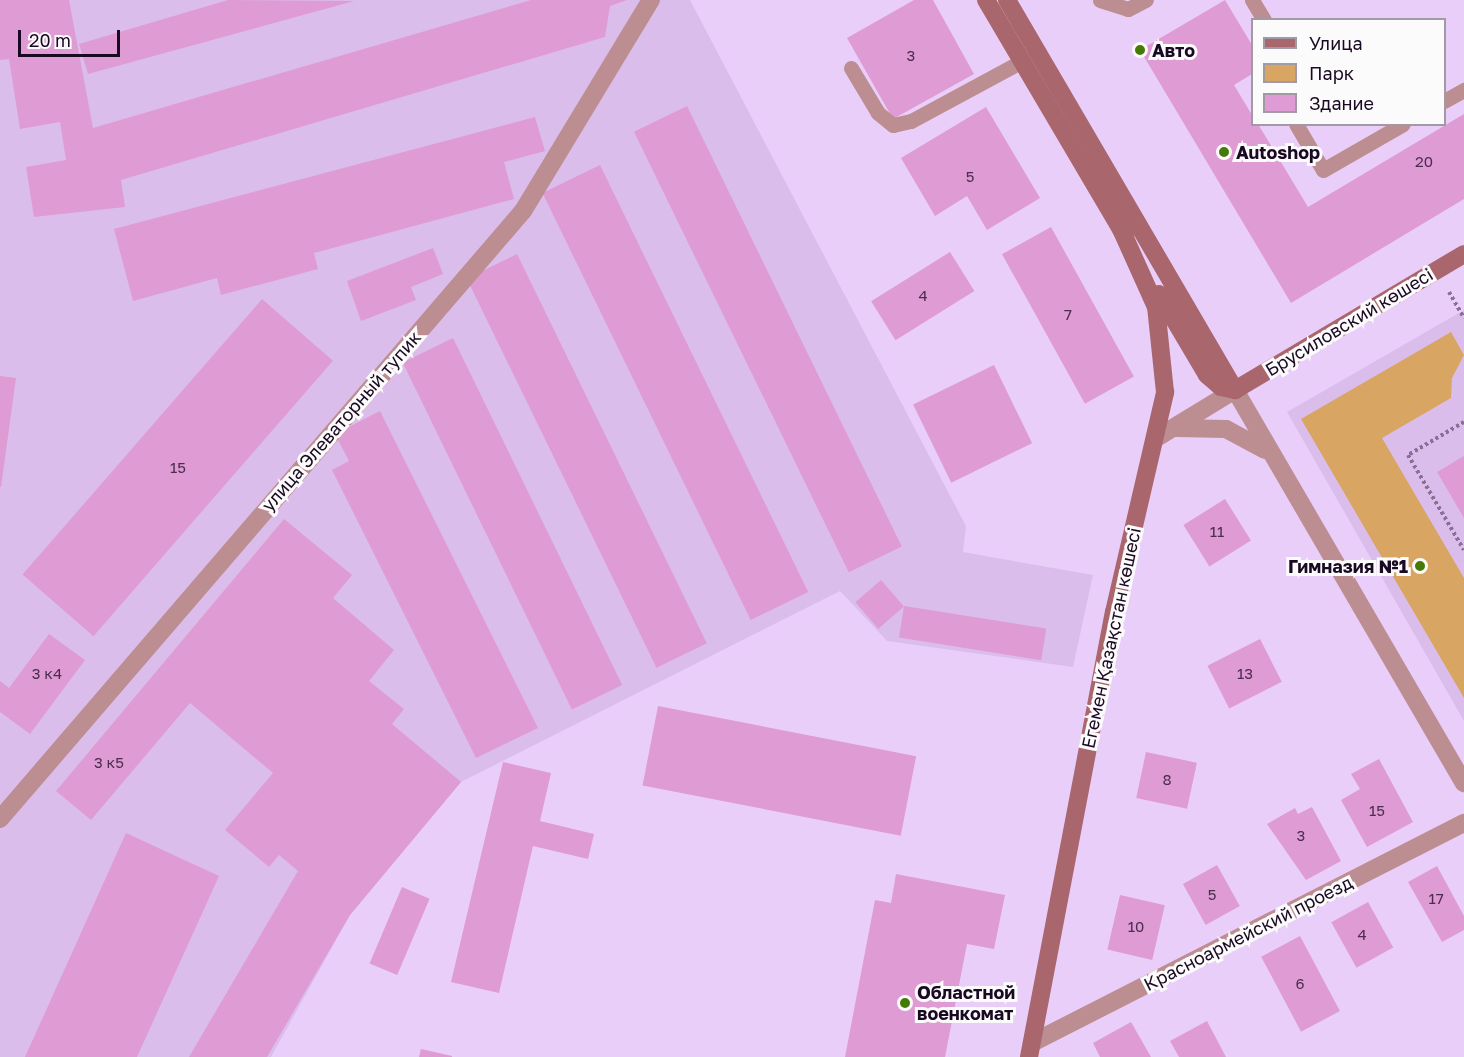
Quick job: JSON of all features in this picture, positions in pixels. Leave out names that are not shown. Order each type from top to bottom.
[{"type":"main road","name":"Егемен Қазақстан көшесі","points":[[986,0],[1207,375],[1221,387],[1235,390]]},
{"type":"main road","points":[[1013,2],[1235,390]]},
{"type":"main road","name":"Егемен Қазақстан көшесі","points":[[1030,1050],[1114,612],[1162,434],[1166,374],[1159,320],[1146,278],[1120,227]]},
{"type":"main road","name":"Брусиловский көшесі","points":[[1235,390],[1464,254]]},
{"type":"street","name":"улица Элеваторный тупик","points":[[0,819],[523,211],[651,0]]},
{"type":"street","points":[[1162,434],[1235,390],[1464,783]]},
{"type":"street","points":[[1162,434],[1196,425],[1226,429],[1249,437],[1275,459]]},
{"type":"street","name":"Красноармейский проезд","points":[[1030,1050],[1464,823]]},
{"type":"lane","points":[[1100,0],[1128,9],[1146,0]]},
{"type":"lane","points":[[1252,0],[1262,18]]},
{"type":"lane","points":[[851,68],[878,113],[893,125],[911,121],[1022,61]]},
{"type":"lane","points":[[1446,100],[1464,90]]},
{"type":"lane","points":[[1297,126],[1323,170],[1400,126]]},
{"type":"path","points":[[1464,422],[1408,455],[1464,550]]},
{"type":"shaded area","points":[[0,0],[690,0],[966,526],[963,552],[1093,575],[1073,667],[887,641],[840,591],[461,782],[350,915],[271,1057],[0,1057]]},
{"type":"shaded area","name":"Гимназия №1","points":[[1464,310],[1464,721],[1287,412]]},
{"type":"green space","name":"Гимназия №1","points":[[1451,332],[1464,355],[1452,378],[1451,398],[1382,438],[1464,578],[1464,698],[1301,419]]},
{"type":"building","points":[[0,0],[69,0],[93,128],[531,0],[627,0],[610,6],[605,37],[121,180],[125,207],[34,217],[26,167],[66,160],[60,122],[20,129],[9,59],[0,60]]},
{"type":"building","points":[[228,0],[354,1],[88,74],[79,44]]},
{"type":"building","points":[[914,0],[933,0],[974,74],[893,119],[847,38]]},
{"type":"building","points":[[1225,0],[1251,43],[1251,75],[1234,85],[1251,113],[1251,126],[1259,126],[1308,207],[1464,114],[1464,199],[1291,303],[1140,50]]},
{"type":"building","points":[[687,106],[902,546],[849,572],[634,132]]},
{"type":"building","points":[[986,107],[1040,198],[987,230],[967,196],[935,216],[901,158]]},
{"type":"building","points":[[535,117],[545,151],[504,162],[514,199],[314,253],[318,269],[221,295],[217,278],[133,301],[114,229]]},
{"type":"building","points":[[600,165],[808,592],[751,620],[542,193]]},
{"type":"building","points":[[1051,227],[1134,377],[1085,404],[1002,254]]},
{"type":"building","points":[[433,248],[443,274],[411,287],[416,300],[361,321],[347,281]]},
{"type":"building","points":[[950,252],[974,291],[896,340],[871,301]]},
{"type":"building","points":[[517,254],[707,643],[656,668],[467,279]]},
{"type":"building","points":[[262,299],[333,361],[93,636],[23,574]]},
{"type":"building","points":[[453,338],[622,685],[572,709],[403,363]]},
{"type":"building","points":[[994,365],[1032,443],[951,483],[913,404]]},
{"type":"building","points":[[0,376],[16,378],[1,487],[0,487]]},
{"type":"building","points":[[380,411],[538,728],[476,758],[332,470],[349,461],[335,434]]},
{"type":"building","points":[[1464,456],[1464,518],[1437,472]]},
{"type":"building","points":[[1225,499],[1251,541],[1209,567],[1183,525]]},
{"type":"building","points":[[284,519],[352,575],[333,598],[394,650],[369,681],[404,709],[392,724],[461,782],[350,915],[267,1057],[189,1057],[298,871],[279,855],[269,867],[225,830],[273,773],[190,703],[91,820],[56,791]]},
{"type":"building","points":[[881,580],[904,606],[878,629],[855,602]]},
{"type":"building","points":[[904,606],[1046,629],[1041,660],[899,638]]},
{"type":"building","points":[[49,634],[85,660],[30,734],[0,712],[0,681],[9,688]]},
{"type":"building","points":[[1260,639],[1282,682],[1229,709],[1207,666]]},
{"type":"building","points":[[658,706],[916,756],[901,836],[643,786]]},
{"type":"building","points":[[1146,752],[1197,763],[1187,809],[1136,798]]},
{"type":"building","points":[[1379,759],[1413,822],[1367,847],[1341,800],[1360,789],[1351,774]]},
{"type":"building","points":[[503,762],[551,773],[540,821],[594,834],[588,859],[533,846],[499,993],[451,982]]},
{"type":"building","points":[[1312,807],[1341,861],[1306,880],[1267,824],[1295,808],[1298,814]]},
{"type":"building","points":[[126,833],[219,876],[137,1057],[25,1057]]},
{"type":"building","points":[[1217,865],[1240,906],[1206,925],[1183,884]]},
{"type":"building","points":[[1437,866],[1464,916],[1464,930],[1442,942],[1408,882]]},
{"type":"building","name":"Областной военкомат","points":[[896,874],[1005,895],[994,949],[967,944],[945,1057],[845,1057],[875,900],[891,903]]},
{"type":"building","points":[[402,887],[430,899],[397,975],[370,963]]},
{"type":"building","points":[[1120,895],[1165,905],[1152,960],[1107,950]]},
{"type":"building","points":[[1368,902],[1393,947],[1356,968],[1331,922]]},
{"type":"building","points":[[1300,936],[1340,1011],[1301,1032],[1261,957]]},
{"type":"building","points":[[1207,1021],[1226,1057],[1179,1057],[1170,1041]]},
{"type":"building","points":[[1131,1022],[1151,1057],[1100,1057],[1093,1043]]},
{"type":"building","points":[[421,1049],[452,1056],[452,1057],[419,1057]]},
{"type":"place","name":"Авто","points":[[1140,50]]},
{"type":"place","name":"Autoshop","points":[[1224,152]]},
{"type":"place","name":"Гимназия №1","points":[[1420,566]]},
{"type":"place","name":"Областной военкомат","points":[[905,1003]]}]
